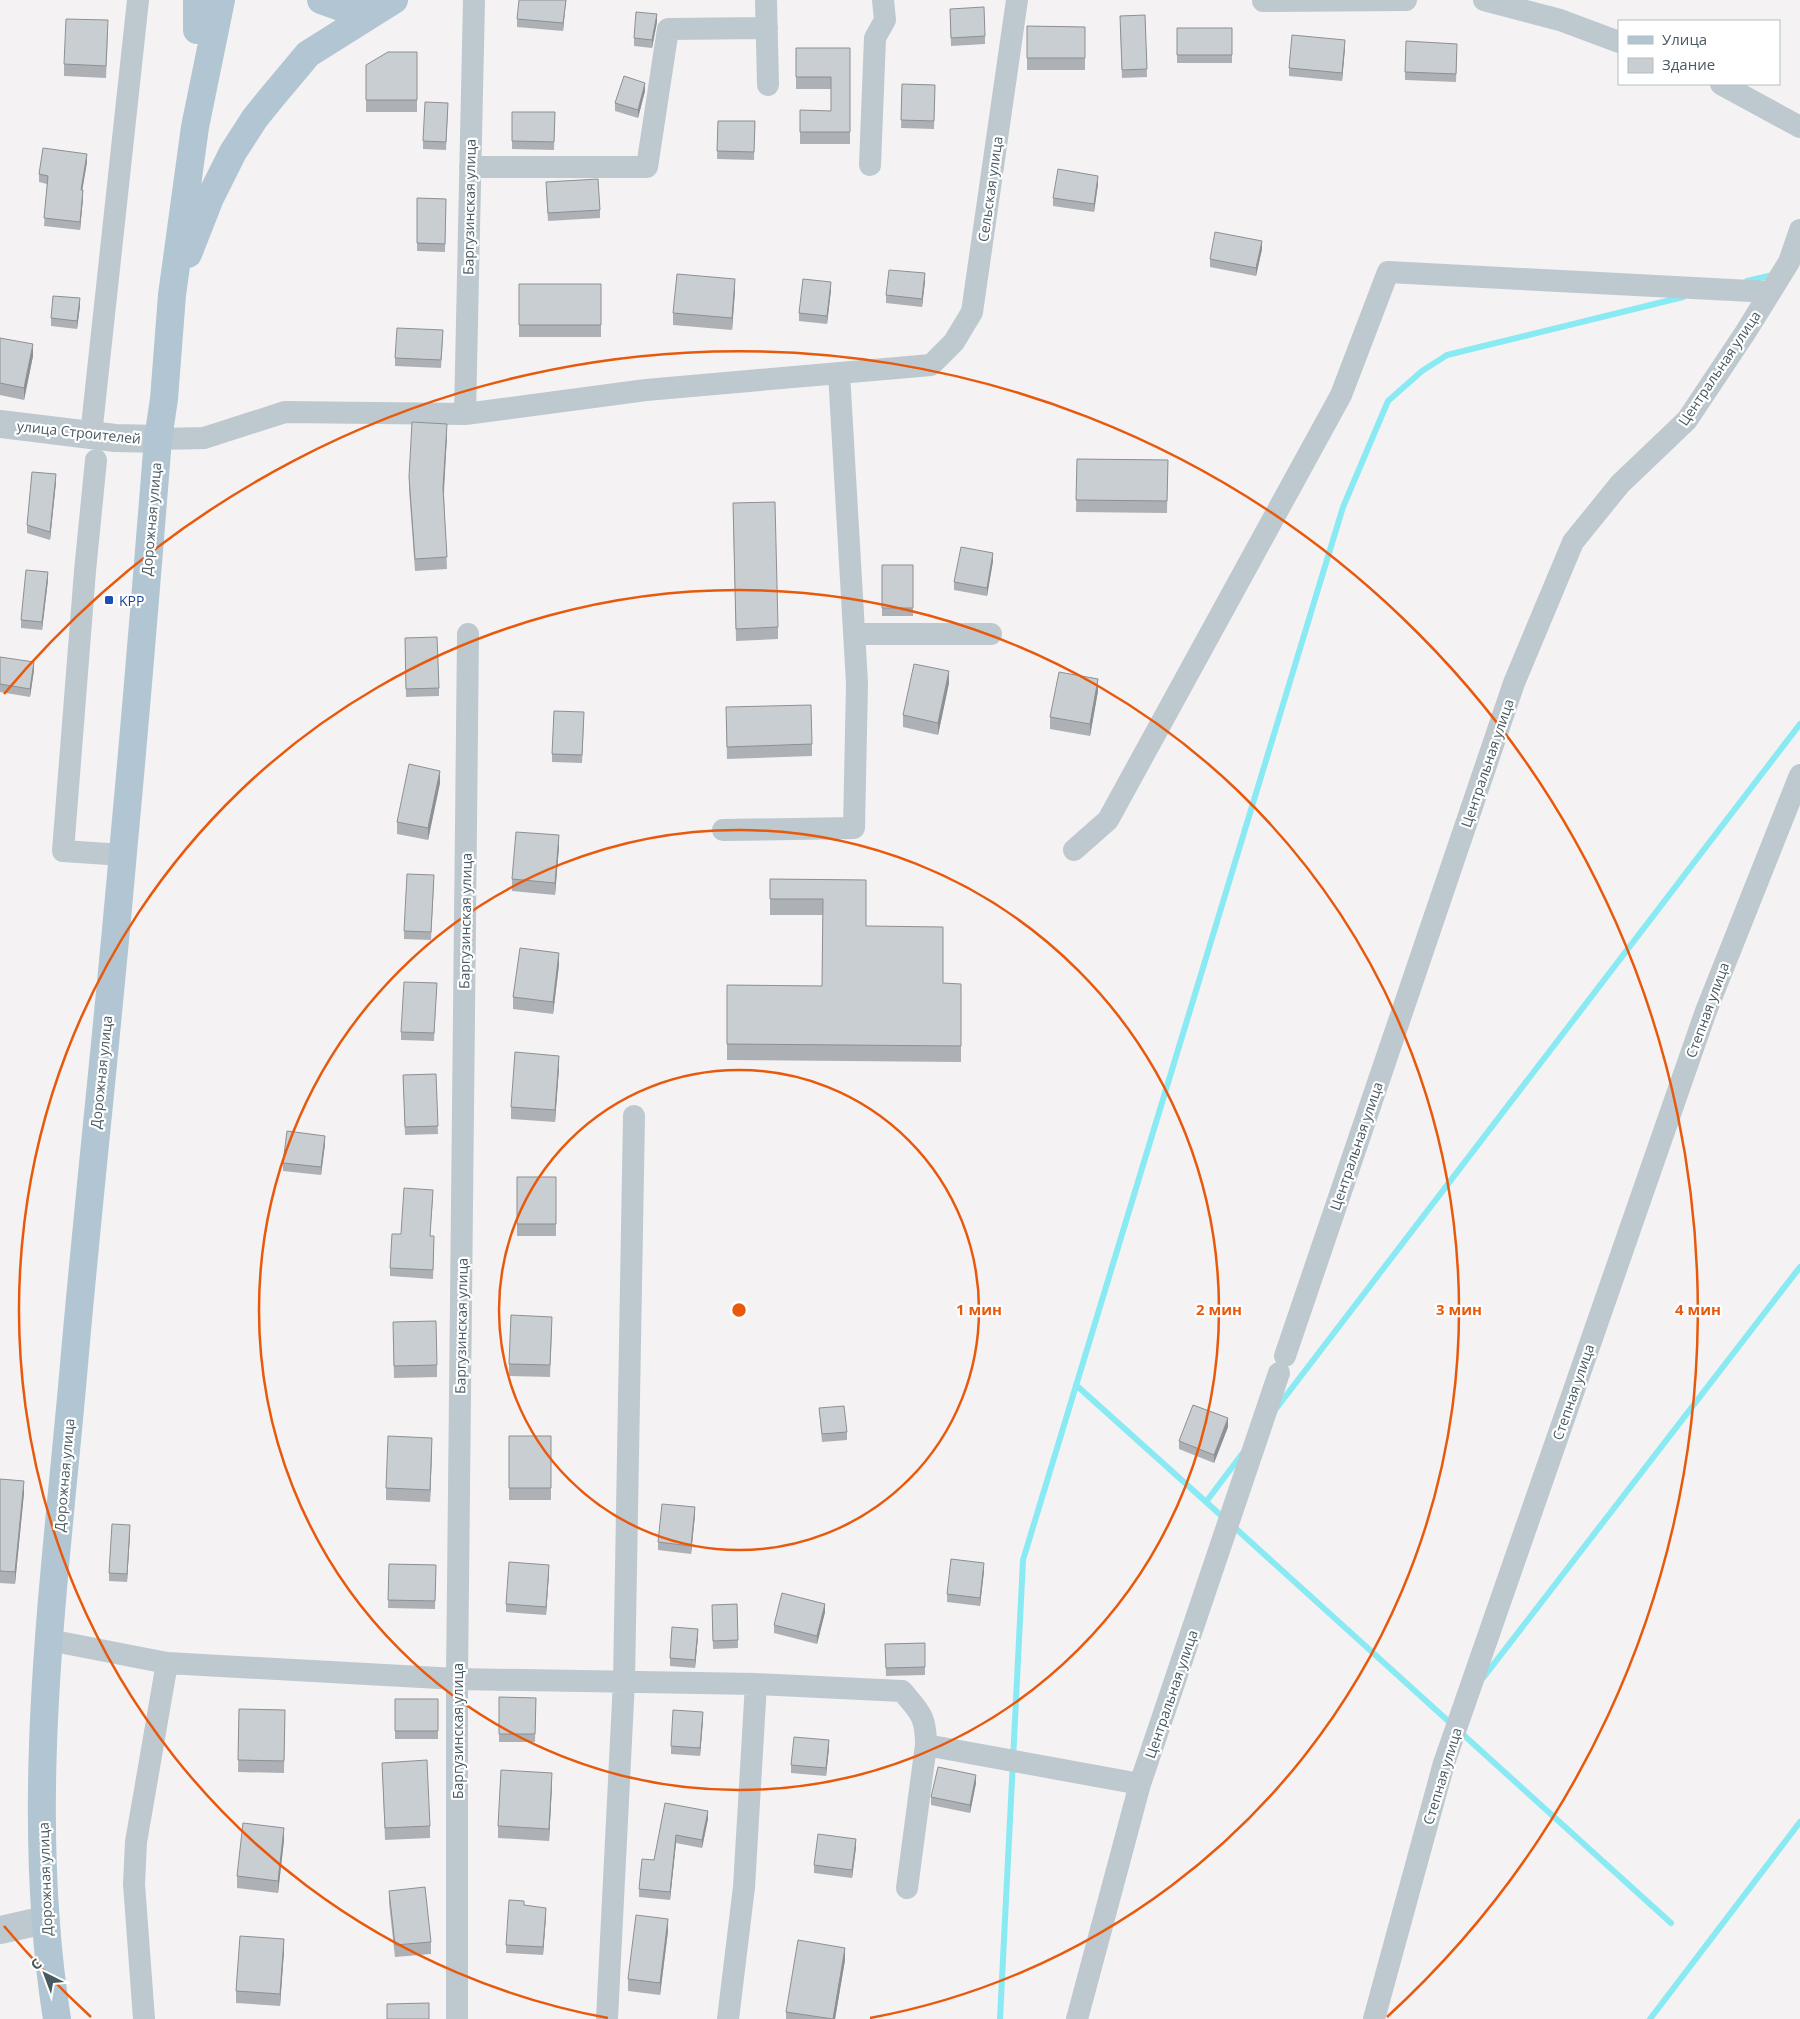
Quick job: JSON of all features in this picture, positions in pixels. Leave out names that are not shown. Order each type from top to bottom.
[{"type":"main road","points":[[197,0],[197,30]]},
{"type":"main road","name":"Дорожная улица","points":[[195,127],[197,30],[205,0]]},
{"type":"main road","name":"Дорожная улица","points":[[57,2019],[50,1977],[45,1920],[42,1760],[49,1640],[90,1179],[123,855],[172,295],[195,127],[221,0]]},
{"type":"main road","points":[[321,0],[349,10],[391,2]]},
{"type":"main road","points":[[172,295],[210,198],[234,152],[255,118],[308,54],[391,2]]},
{"type":"street","points":[[123,855],[63,851],[94,448],[138,0]]},
{"type":"street","name":"Баргузинская улица","points":[[464,414],[474,0]]},
{"type":"street","points":[[766,0],[768,85]]},
{"type":"street","points":[[870,165],[875,38],[884,20],[883,0]]},
{"type":"street","name":"Сельская улица","points":[[839,373],[931,365],[954,342],[972,312],[1017,0]]},
{"type":"street","points":[[1253,0],[1406,0]]},
{"type":"street","points":[[1484,0],[1560,20],[1618,42]]},
{"type":"street","points":[[470,167],[647,166],[668,29],[767,28]]},
{"type":"street","points":[[1723,85],[1800,127]]},
{"type":"street","name":"Центральная улица","points":[[1077,2019],[1140,1784],[1514,683],[1573,542],[1620,484],[1687,420],[1789,262],[1800,230]]},
{"type":"street","points":[[1074,850],[1108,820],[1341,395],[1388,272],[1770,292]]},
{"type":"street","points":[[158,439],[204,438],[285,412],[464,414],[646,390],[839,373],[857,684],[854,828],[723,830]]},
{"type":"street","name":"улица Строителей","points":[[0,424],[94,448],[115,438],[158,439]]},
{"type":"street","name":"Баргузинская улица","points":[[457,2019],[457,1679],[468,634]]},
{"type":"street","points":[[854,634],[992,634]]},
{"type":"street","name":"Степная улица","points":[[1374,2019],[1448,1754],[1706,1011],[1800,775]]},
{"type":"street","points":[[606,2019],[624,1681],[634,1116]]},
{"type":"street","points":[[49,1640],[166,1663],[457,1679],[756,1684],[902,1691],[920,1712],[926,1726],[926,1745],[907,1888]]},
{"type":"street","points":[[144,2019],[134,1884],[136,1842],[166,1663]]},
{"type":"street","points":[[728,2019],[744,1887],[756,1684]]},
{"type":"street","points":[[926,1745],[1140,1784]]},
{"type":"street","points":[[0,1930],[45,1920]]},
{"type":"building","points":[[519,0],[566,0],[563,23],[517,19]]},
{"type":"building","points":[[984,7],[985,36],[951,38],[950,9]]},
{"type":"building","points":[[636,12],[657,14],[652,40],[634,38]]},
{"type":"building","points":[[1145,15],[1147,69],[1122,70],[1120,16]]},
{"type":"building","points":[[66,19],[108,20],[106,66],[64,64]]},
{"type":"building","points":[[1027,26],[1085,27],[1085,58],[1027,58]]},
{"type":"building","points":[[1177,28],[1232,28],[1232,55],[1177,55]]},
{"type":"building","points":[[1292,35],[1345,40],[1342,73],[1289,68]]},
{"type":"building","points":[[1406,41],[1457,44],[1456,74],[1405,72]]},
{"type":"building","points":[[796,48],[850,48],[850,132],[800,132],[800,110],[831,111],[831,77],[796,77]]},
{"type":"building","points":[[388,52],[417,52],[417,100],[366,100],[366,65]]},
{"type":"building","points":[[624,76],[645,83],[638,110],[615,103]]},
{"type":"building","points":[[902,84],[935,85],[934,121],[901,120]]},
{"type":"building","points":[[425,102],[448,103],[446,142],[423,141]]},
{"type":"building","points":[[512,112],[555,112],[554,142],[512,141]]},
{"type":"building","points":[[718,121],[755,121],[754,152],[717,151]]},
{"type":"building","points":[[43,148],[87,154],[81,190],[83,190],[80,222],[44,218],[48,176],[39,174]]},
{"type":"building","points":[[1058,169],[1098,176],[1094,204],[1053,198]]},
{"type":"building","points":[[598,179],[600,210],[548,213],[546,182]]},
{"type":"building","points":[[417,198],[446,199],[445,244],[417,243]]},
{"type":"building","points":[[1215,232],[1262,241],[1256,268],[1210,259]]},
{"type":"building","points":[[889,270],[925,273],[922,299],[886,295]]},
{"type":"building","points":[[677,274],[735,279],[732,318],[673,313]]},
{"type":"building","points":[[803,279],[831,282],[827,316],[799,313]]},
{"type":"building","points":[[519,284],[601,284],[601,325],[519,325]]},
{"type":"building","points":[[53,296],[80,298],[77,321],[51,318]]},
{"type":"building","points":[[397,328],[443,330],[441,360],[395,358]]},
{"type":"building","points":[[0,338],[33,344],[24,388],[0,383]]},
{"type":"building","points":[[412,422],[447,424],[443,488],[447,557],[415,559],[409,477]]},
{"type":"building","points":[[1077,459],[1168,460],[1167,501],[1076,500]]},
{"type":"building","points":[[32,472],[56,474],[50,532],[27,525]]},
{"type":"building","points":[[775,502],[778,627],[736,629],[733,503]]},
{"type":"building","points":[[961,547],[993,553],[987,588],[954,582]]},
{"type":"building","points":[[882,565],[913,565],[913,608],[882,608]]},
{"type":"building","points":[[26,570],[48,572],[42,622],[21,620]]},
{"type":"building","points":[[437,637],[439,688],[406,689],[405,638]]},
{"type":"building","points":[[0,657],[34,662],[30,689],[0,684]]},
{"type":"building","points":[[914,664],[949,671],[938,723],[903,715]]},
{"type":"building","points":[[1059,672],[1098,679],[1090,724],[1050,717]]},
{"type":"building","points":[[811,705],[812,744],[727,747],[726,707]]},
{"type":"building","points":[[554,711],[584,712],[582,755],[552,754]]},
{"type":"building","points":[[409,764],[440,771],[428,828],[397,822]]},
{"type":"building","points":[[516,832],[559,835],[555,883],[512,879]]},
{"type":"building","points":[[407,874],[434,875],[431,932],[404,931]]},
{"type":"building","points":[[770,879],[866,880],[866,926],[943,927],[943,983],[961,984],[961,1046],[727,1044],[727,985],[822,986],[823,899],[770,899]]},
{"type":"building","points":[[520,948],[559,953],[553,1002],[513,997]]},
{"type":"building","points":[[404,982],[437,983],[434,1033],[401,1032]]},
{"type":"building","points":[[515,1052],[559,1056],[555,1110],[511,1107]]},
{"type":"building","points":[[436,1074],[438,1126],[405,1127],[403,1075]]},
{"type":"building","points":[[287,1131],[325,1136],[321,1167],[283,1163]]},
{"type":"building","points":[[517,1177],[556,1177],[556,1224],[517,1224]]},
{"type":"building","points":[[404,1188],[433,1190],[430,1236],[434,1236],[433,1270],[390,1268],[392,1234],[401,1234]]},
{"type":"building","points":[[511,1315],[552,1317],[550,1365],[509,1364]]},
{"type":"building","points":[[436,1321],[437,1365],[394,1366],[393,1322]]},
{"type":"building","points":[[1193,1405],[1228,1418],[1214,1455],[1179,1441]]},
{"type":"building","points":[[844,1406],[847,1432],[822,1434],[819,1408]]},
{"type":"building","points":[[388,1436],[432,1438],[430,1490],[386,1488]]},
{"type":"building","points":[[509,1436],[551,1436],[551,1488],[509,1488]]},
{"type":"building","points":[[0,1479],[24,1481],[15,1572],[0,1571]]},
{"type":"building","points":[[662,1504],[695,1507],[691,1546],[658,1542]]},
{"type":"building","points":[[112,1524],[130,1525],[127,1574],[109,1573]]},
{"type":"building","points":[[951,1559],[984,1563],[980,1598],[947,1594]]},
{"type":"building","points":[[509,1562],[549,1565],[546,1607],[506,1604]]},
{"type":"building","points":[[389,1564],[436,1565],[435,1601],[388,1600]]},
{"type":"building","points":[[782,1593],[825,1604],[817,1636],[774,1625]]},
{"type":"building","points":[[737,1604],[738,1640],[713,1641],[712,1605]]},
{"type":"building","points":[[672,1627],[698,1629],[695,1660],[670,1658]]},
{"type":"building","points":[[925,1643],[925,1667],[886,1668],[885,1644]]},
{"type":"building","points":[[499,1697],[536,1698],[535,1734],[499,1734]]},
{"type":"building","points":[[395,1699],[438,1699],[438,1731],[395,1731]]},
{"type":"building","points":[[239,1709],[285,1710],[284,1761],[238,1760]]},
{"type":"building","points":[[673,1710],[703,1712],[700,1748],[671,1746]]},
{"type":"building","points":[[794,1737],[829,1740],[826,1768],[791,1765]]},
{"type":"building","points":[[427,1760],[430,1826],[385,1828],[382,1763]]},
{"type":"building","points":[[938,1767],[976,1775],[970,1805],[931,1797]]},
{"type":"building","points":[[501,1770],[552,1773],[549,1829],[498,1826]]},
{"type":"building","points":[[665,1803],[708,1811],[702,1840],[676,1835],[670,1892],[639,1889],[642,1859],[654,1860]]},
{"type":"building","points":[[243,1823],[284,1828],[278,1881],[237,1876]]},
{"type":"building","points":[[818,1834],[856,1839],[852,1870],[814,1865]]},
{"type":"building","points":[[425,1887],[431,1942],[395,1945],[389,1891]]},
{"type":"building","points":[[509,1900],[524,1901],[524,1905],[546,1908],[543,1947],[506,1945]]},
{"type":"building","points":[[636,1915],[668,1919],[660,1983],[628,1979]]},
{"type":"building","points":[[240,1936],[284,1939],[280,1994],[236,1991]]},
{"type":"building","points":[[798,1940],[845,1948],[833,2019],[786,2012]]},
{"type":"building","points":[[429,2003],[429,2019],[387,2019],[387,2004]]},
{"type":"waterway","points":[[1747,281],[1773,275]]},
{"type":"waterway","points":[[1000,2019],[1023,1560],[1343,507],[1388,401],[1422,371],[1447,355],[1683,297]]},
{"type":"waterway","points":[[1275,1410],[1800,724]]},
{"type":"waterway","points":[[1483,1678],[1800,1267]]},
{"type":"waterway","points":[[1076,1385],[1225,1519]]},
{"type":"waterway","points":[[1206,1502],[1242,1454]]},
{"type":"waterway","points":[[1233,1526],[1671,1923]]},
{"type":"waterway","points":[[1650,2019],[1800,1822]]},
{"type":"place","name":"KPP","points":[[109,600]]}]
